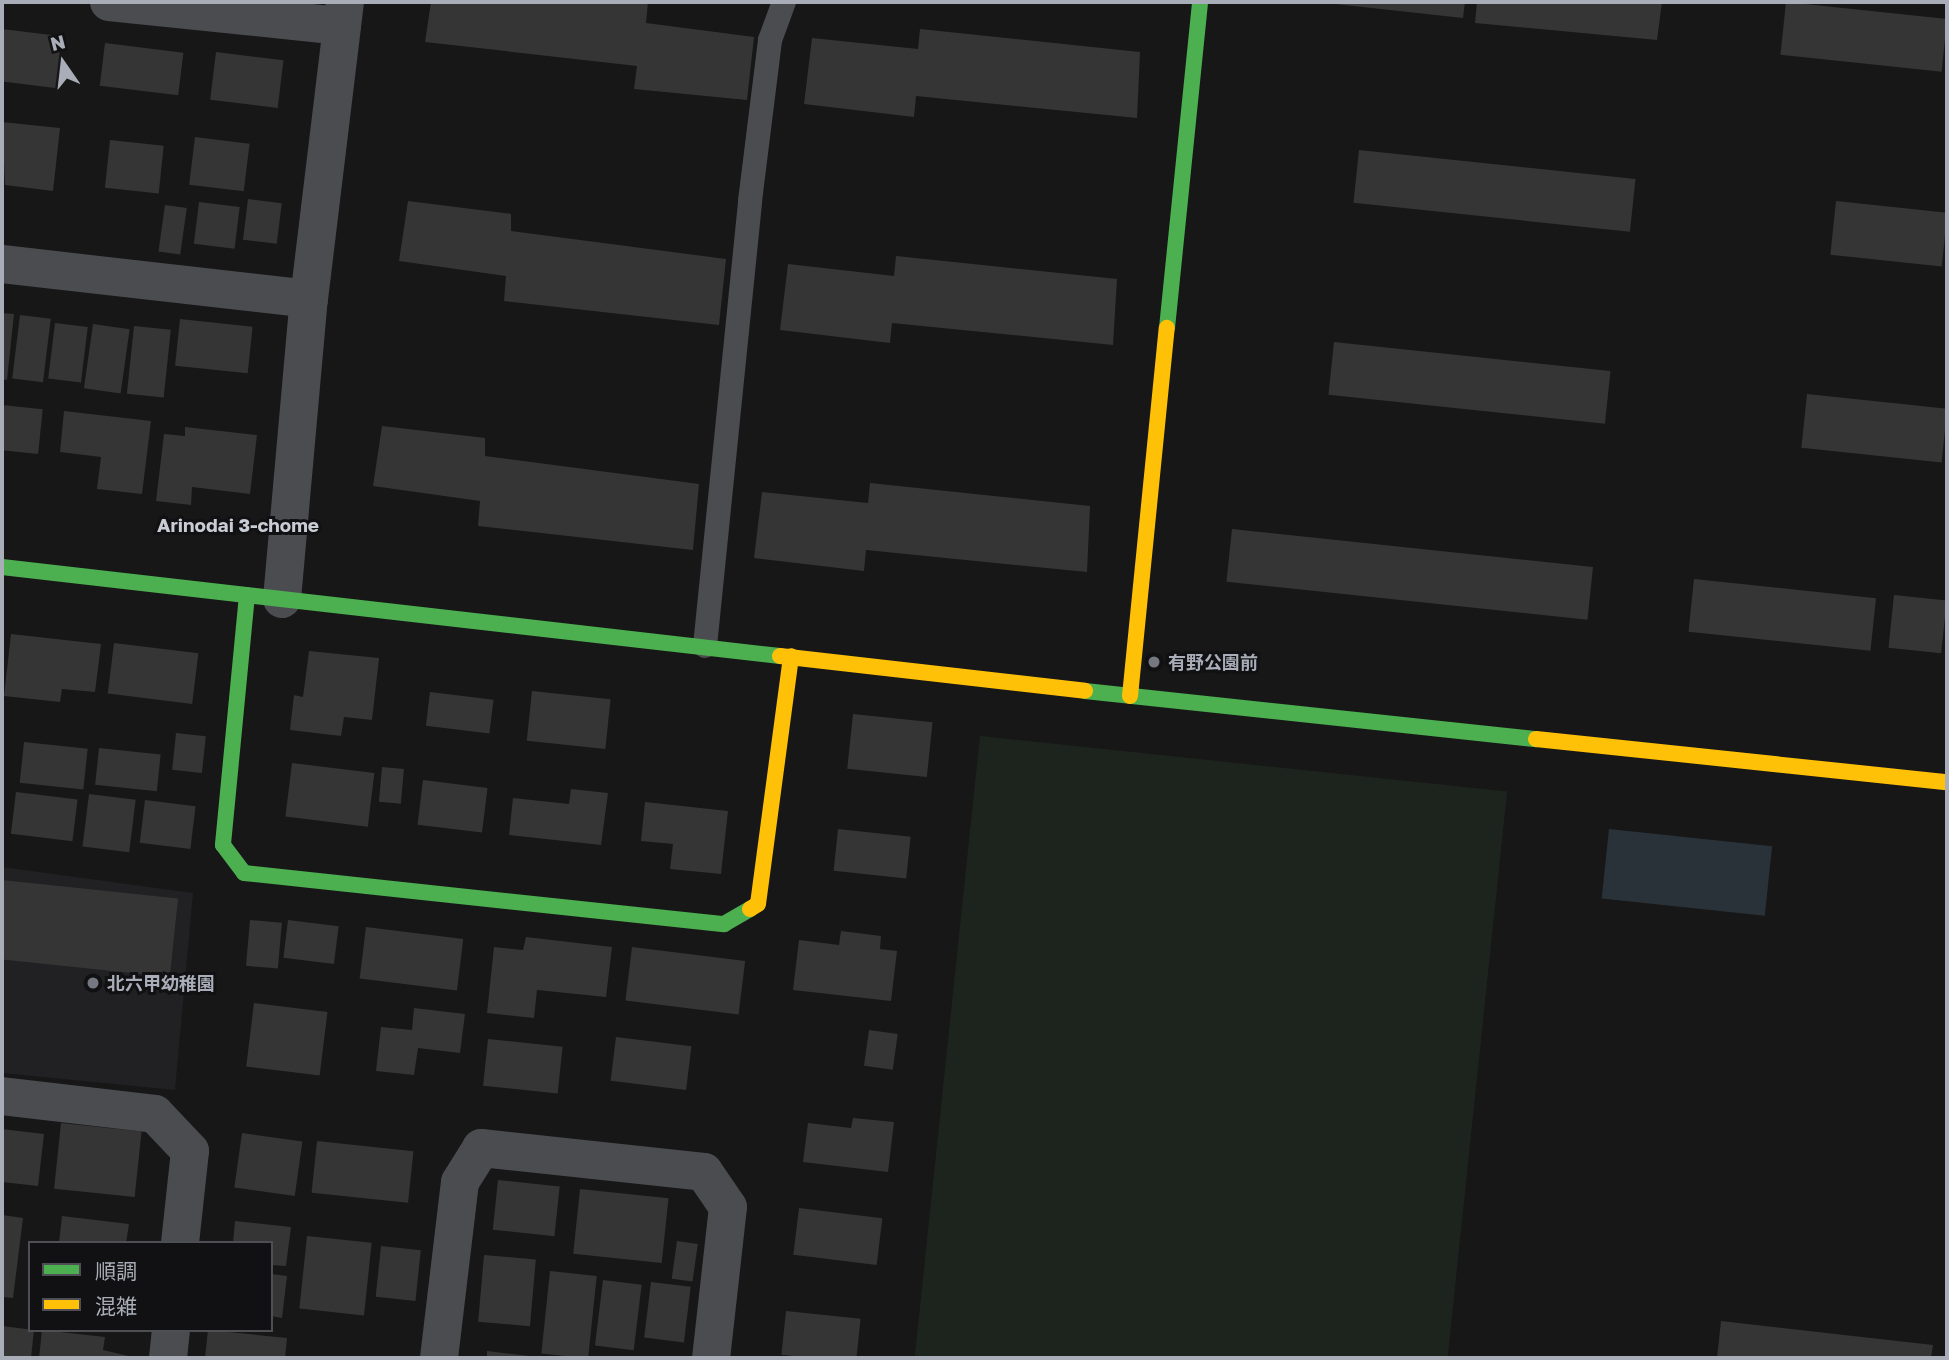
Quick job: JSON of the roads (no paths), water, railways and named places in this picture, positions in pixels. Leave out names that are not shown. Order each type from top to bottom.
[{"type":"street","points":[[109,2],[344,14],[309,299],[223,845],[244,873],[724,924],[758,904],[791,656]]},
{"type":"street","points":[[1130,696],[1200,2]]},
{"type":"street","points":[[2,264],[309,299]]},
{"type":"street","points":[[2,567],[1130,696],[1947,782]]},
{"type":"street","points":[[2,1096],[155,1114],[190,1151],[180,1241]]},
{"type":"street","points":[[439,1358],[460,1182],[481,1147],[704,1172],[727,1207],[711,1358]]},
{"type":"street","points":[[168,1358],[171,1332]]},
{"type":"lane","points":[[705,646],[769,40],[784,2]]},
{"type":"place","name":"有野公園前","points":[[1154,662]]},
{"type":"place","name":"北六甲幼稚園","points":[[93,983]]},
{"type":"district","name":"Arinodai 3-chome","points":[[238,525]]}]
